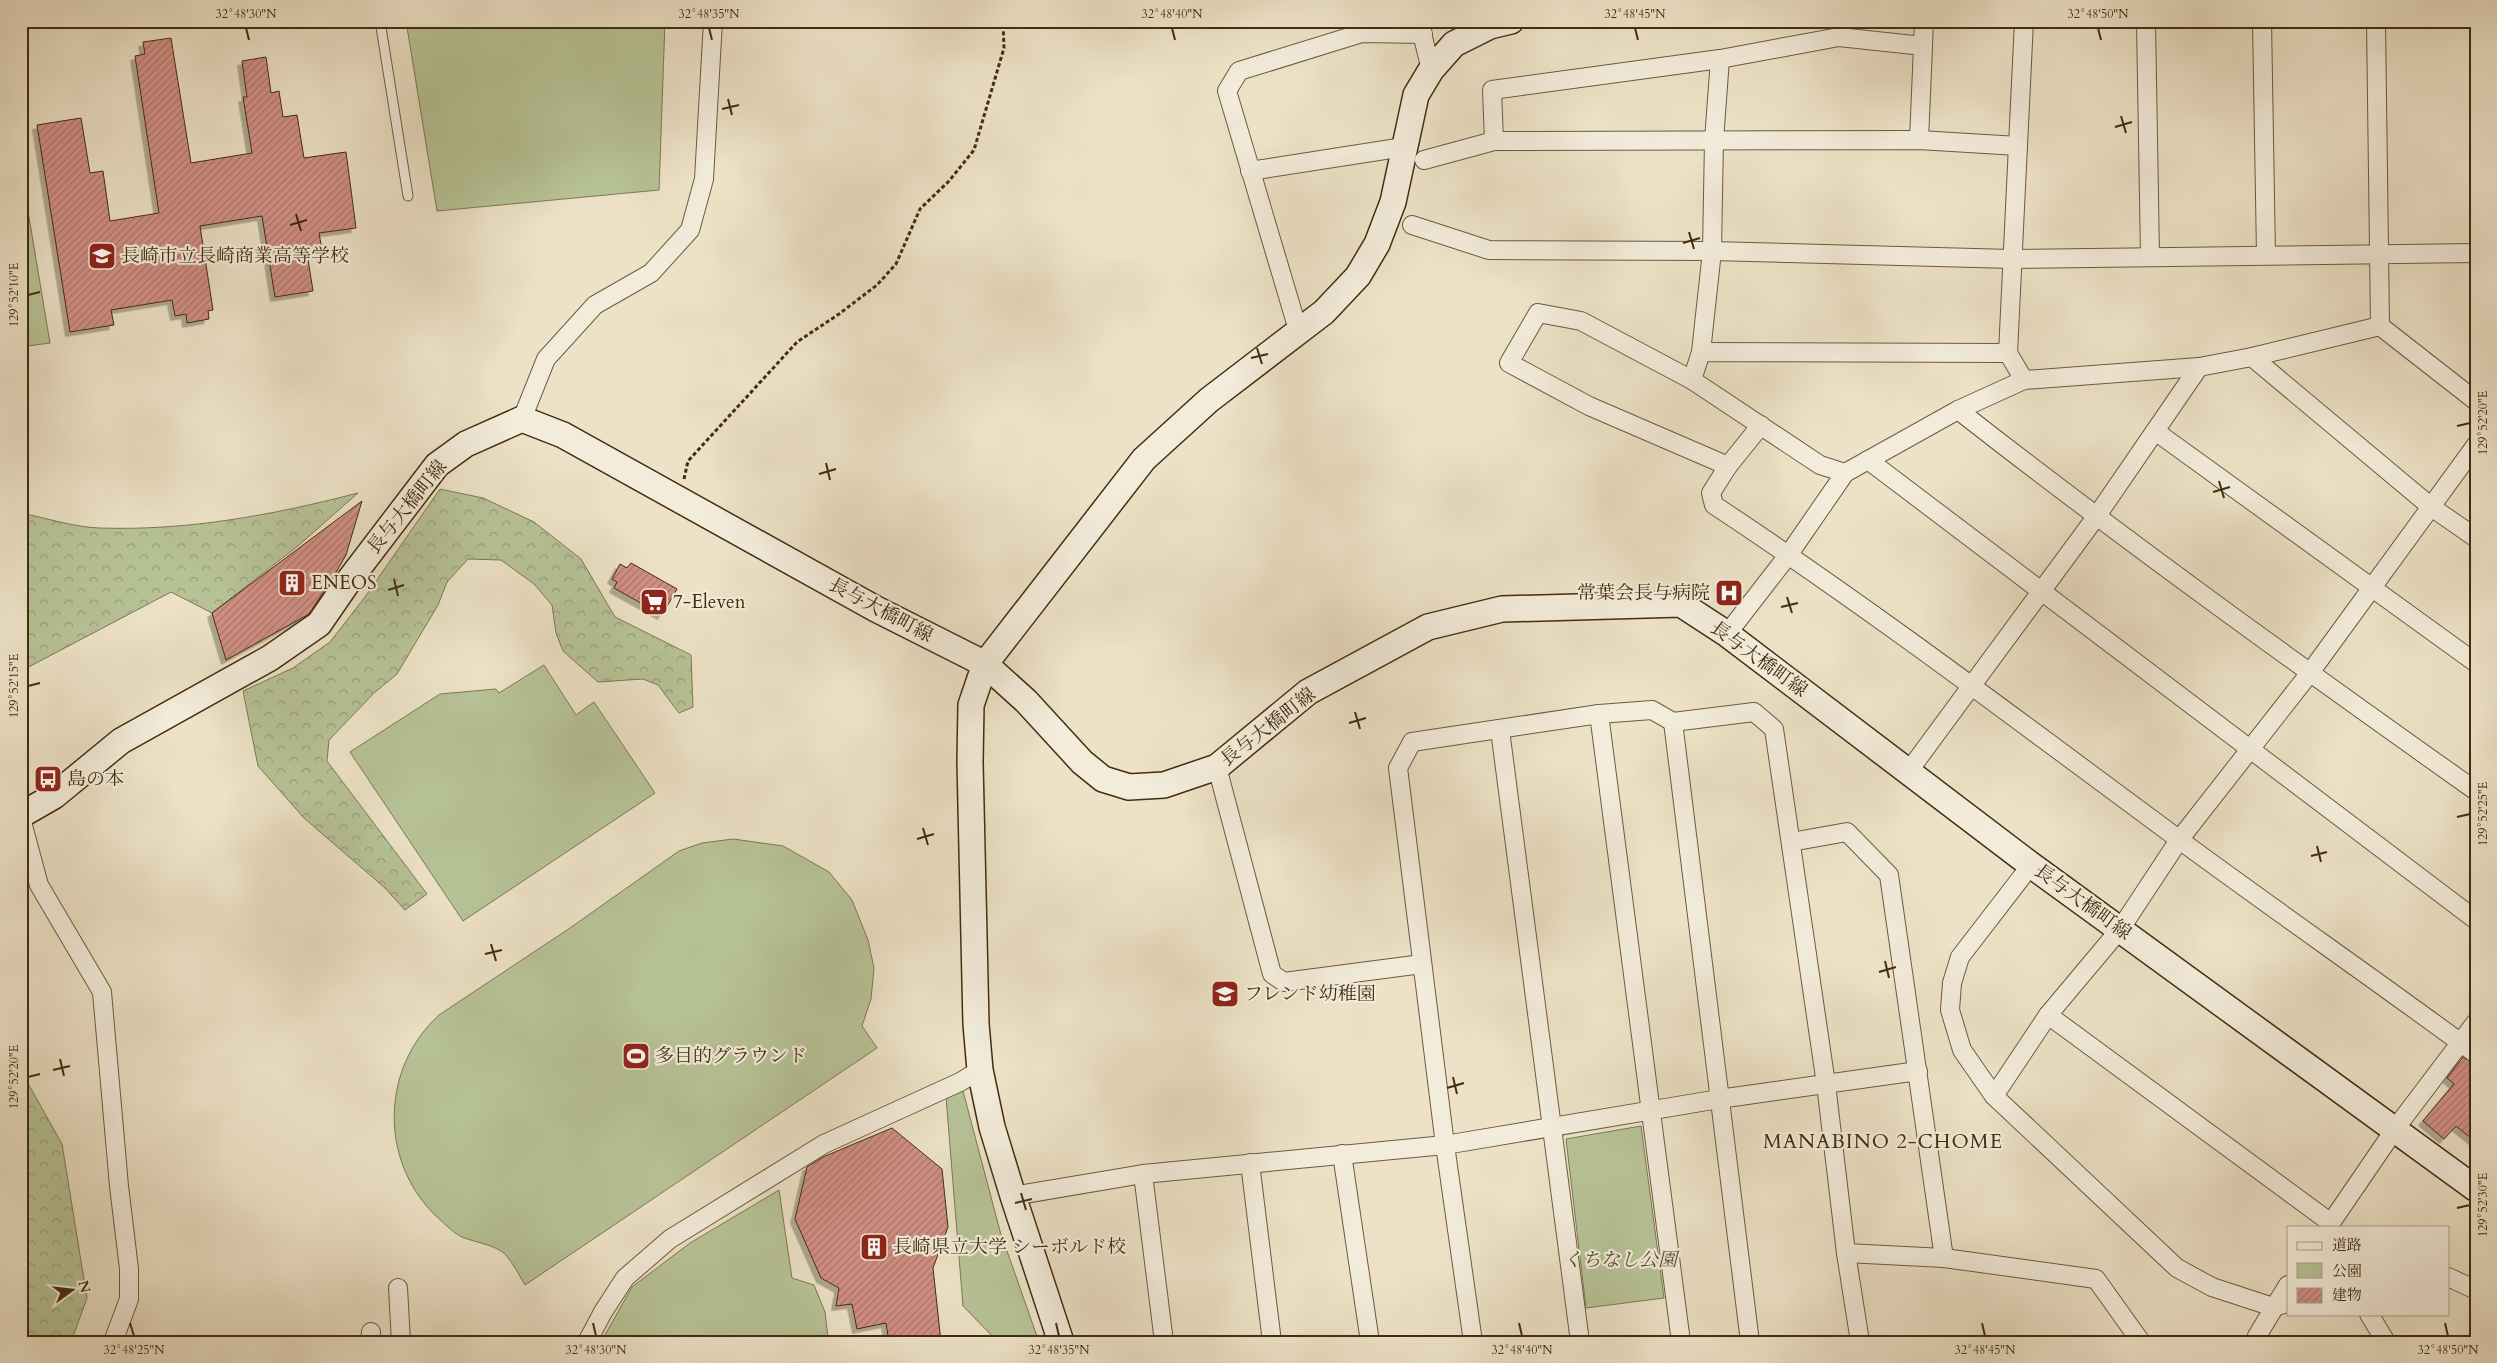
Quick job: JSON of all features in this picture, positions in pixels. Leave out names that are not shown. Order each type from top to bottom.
[{"type":"main road","points":[[1061,1342],[1012,1196],[992,1127],[980,1070],[976,1024],[970,762],[971,705],[985,664],[1144,459],[1209,400],[1298,330],[1324,312],[1358,276],[1377,244],[1414,154],[1416,95],[1431,70],[1454,44],[1490,26],[1511,21]]},
{"type":"main road","name":"長与大橋町線","points":[[21,816],[54,796],[121,741],[270,658],[319,624],[356,571],[437,465],[466,444],[522,419],[563,435],[876,608],[985,664],[1026,701],[1082,762],[1103,779],[1130,786],[1164,785],[1217,768],[1308,692],[1428,627],[1502,609],[1681,604],[1728,634],[2031,865],[2121,928],[2265,1036],[2476,1189]]},
{"type":"street","points":[[522,419],[546,359],[596,305],[651,273],[690,230],[704,179],[713,21]]},
{"type":"street","points":[[1919,140],[1924,21]]},
{"type":"street","points":[[2024,21],[2008,353],[2024,380]]},
{"type":"street","points":[[2146,21],[2150,256]]},
{"type":"street","points":[[2262,21],[2266,255]]},
{"type":"street","points":[[2376,21],[2380,326]]},
{"type":"street","points":[[1298,330],[1227,91],[1240,72],[1362,32],[1421,28],[1431,70]]},
{"type":"street","points":[[1494,141],[1492,90],[1720,59],[1839,36],[1923,46]]},
{"type":"street","points":[[1692,380],[1701,352],[1712,251],[1714,140],[1720,59]]},
{"type":"street","points":[[1250,171],[1414,154],[1494,141],[1919,140],[2018,146]]},
{"type":"street","points":[[1412,225],[1489,250],[1712,251],[2012,259],[2476,253]]},
{"type":"street","points":[[1728,466],[1590,406],[1509,363],[1538,313],[1580,321],[1692,380],[1820,465],[1845,473]]},
{"type":"street","points":[[1728,634],[1789,554],[1845,473],[1958,410],[2024,380],[2199,367],[2252,357],[2380,326]]},
{"type":"street","points":[[2380,326],[2476,401]]},
{"type":"street","points":[[1701,352],[2008,353]]},
{"type":"street","points":[[2252,357],[2430,506],[2476,538]]},
{"type":"street","points":[[1908,772],[1971,684],[2096,517],[2199,367]]},
{"type":"street","points":[[1958,410],[2096,517],[2309,674],[2476,791]]},
{"type":"street","points":[[1761,425],[1728,466],[1711,493],[1714,504],[1789,554],[1971,684],[2179,840],[2476,1054]]},
{"type":"street","points":[[2155,431],[2476,663]]},
{"type":"street","points":[[1994,1096],[2048,1015],[2121,928],[2179,840],[2309,674],[2430,506],[2476,446]]},
{"type":"street","points":[[1868,460],[2476,920]]},
{"type":"street","points":[[1473,1342],[1445,1145],[1398,768],[1412,742],[1599,714],[1652,710],[1673,722],[1754,712],[1774,730],[1826,1084],[1846,1252],[1860,1342]]},
{"type":"street","points":[[1599,714],[1681,1342]]},
{"type":"street","points":[[1673,722],[1750,1342]]},
{"type":"street","points":[[1500,730],[1580,1342]]},
{"type":"street","points":[[1217,768],[1272,974],[1284,982],[1422,964]]},
{"type":"street","points":[[21,816],[39,885],[102,992],[119,1186],[129,1270],[129,1299],[112,1342]]},
{"type":"street","points":[[1791,842],[1847,832],[1889,875],[1944,1258]]},
{"type":"street","points":[[2031,865],[1960,957],[1952,984],[1950,1010],[1962,1050],[1994,1096],[2177,1268],[2212,1287],[2281,1305]]},
{"type":"street","points":[[2048,1015],[2329,1225],[2395,1129],[2476,1022]]},
{"type":"street","points":[[588,1342],[603,1312],[625,1278],[670,1239],[824,1144],[960,1082],[980,1070]]},
{"type":"street","points":[[1012,1196],[1142,1174],[1445,1145],[1719,1099],[1918,1071]]},
{"type":"street","points":[[1342,1154],[1370,1342]]},
{"type":"street","points":[[1250,1163],[1272,1342]]},
{"type":"street","points":[[1142,1174],[1164,1342]]},
{"type":"street","points":[[1846,1252],[1944,1258],[2096,1279],[2141,1342]]},
{"type":"street","points":[[2450,1278],[2476,1290]]},
{"type":"street","points":[[398,1288],[401,1342]]},
{"type":"street","points":[[2261,1342],[2257,1336],[2281,1305],[2287,1288]]},
{"type":"street","points":[[2370,1316],[2386,1342]]},
{"type":"lane","points":[[380,21],[408,196]]},
{"type":"path","points":[[678,498],[688,462],[797,342],[870,291],[896,264],[920,209],[949,180],[974,150],[1004,48],[1002,21]]},
{"type":"green space","points":[[406,21],[665,21],[659,190],[437,211]]},
{"type":"green space","points":[[21,169],[50,343],[21,347]]},
{"type":"green space","points":[[440,489],[483,498],[534,522],[581,559],[615,617],[691,655],[693,707],[679,713],[658,685],[643,679],[598,682],[563,651],[556,633],[552,605],[534,584],[501,560],[468,559],[447,582],[438,605],[397,674],[374,693],[329,740],[327,761],[427,894],[405,910],[385,888],[304,818],[258,766],[243,691],[293,668],[330,642],[365,597]]},
{"type":"green space","points":[[358,493],[299,545],[212,613],[171,592],[21,671],[21,513],[70,524],[99,528],[165,527],[262,515]]},
{"type":"green space","points":[[544,665],[576,715],[594,702],[655,793],[463,921],[350,752],[440,694],[496,689],[499,693]]},
{"type":"green space","name":"多目的グラウンド","points":[[733,839],[783,846],[829,872],[852,900],[868,940],[874,968],[871,999],[862,1026],[877,1048],[525,1285],[504,1253],[455,1233],[435,1215],[417,1193],[404,1168],[396,1142],[394,1114],[397,1087],[406,1061],[420,1037],[439,1015],[570,928],[679,851],[702,843]]},
{"type":"green space","points":[[21,1071],[62,1144],[87,1298],[71,1342],[21,1342]]},
{"type":"green space","points":[[963,1091],[1000,1231],[1039,1342],[998,1342],[963,1306],[946,1097]]},
{"type":"green space","name":"くちなし公園","points":[[1641,1126],[1664,1298],[1586,1308],[1566,1139]]},
{"type":"green space","points":[[779,1190],[792,1278],[814,1285],[825,1312],[828,1338],[824,1342],[601,1342],[632,1287],[690,1243]]},
{"type":"building","points":[[171,38],[191,163],[252,153],[243,97],[247,97],[242,61],[266,57],[271,93],[279,91],[283,117],[297,115],[304,158],[346,152],[356,228],[319,233],[322,250],[307,253],[313,291],[275,297],[262,216],[200,226],[213,310],[208,311],[209,319],[187,323],[186,314],[175,316],[172,300],[111,310],[114,325],[70,332],[37,125],[81,118],[90,173],[103,171],[110,221],[159,213],[135,56],[145,54],[143,42]]},
{"type":"building","name":"ENEOS","points":[[362,501],[346,555],[309,614],[226,660],[212,613]]},
{"type":"building","name":"7-Eleven","points":[[631,563],[677,589],[662,615],[614,588],[617,582],[612,579],[620,564],[627,568]]},
{"type":"building","points":[[2463,1057],[2476,1064],[2476,1142],[2456,1126],[2444,1139],[2423,1121],[2454,1084],[2447,1078]]},
{"type":"building","name":"長崎県立大学 シーボルド校","points":[[892,1128],[942,1169],[948,1227],[933,1268],[941,1342],[889,1342],[886,1323],[857,1329],[852,1304],[836,1306],[839,1288],[821,1278],[795,1219],[807,1167],[823,1157]]},
{"type":"place","name":"長崎市立長崎商業高等学校","points":[[102,256]]},
{"type":"place","name":"ENEOS","points":[[292,583]]},
{"type":"place","name":"常葉会長与病院","points":[[1729,593]]},
{"type":"place","name":"7-Eleven","points":[[654,602]]},
{"type":"place","name":"島の本","points":[[48,779]]},
{"type":"place","name":"フレンド幼稚園","points":[[1225,994]]},
{"type":"place","name":"多目的グラウンド","points":[[636,1056]]},
{"type":"place","name":"長崎県立大学 シーボルド校","points":[[874,1247]]},
{"type":"district","name":"MANABINO 2-CHOME","points":[[1883,1141]]}]
